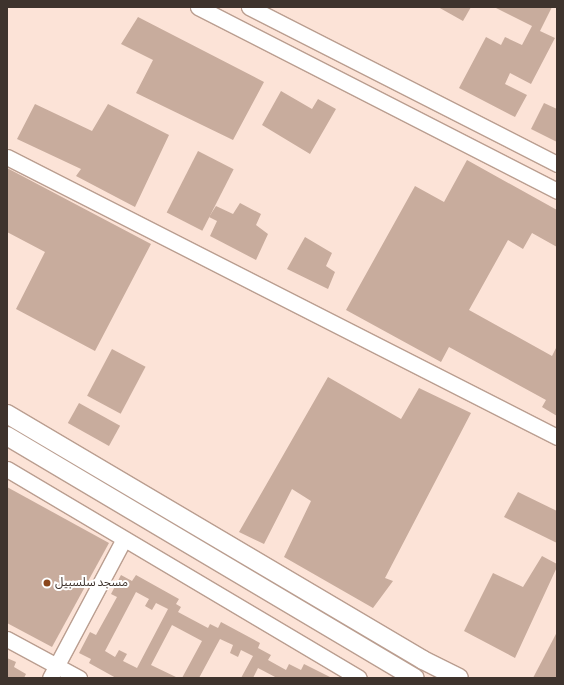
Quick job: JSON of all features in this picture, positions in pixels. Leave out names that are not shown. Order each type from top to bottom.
[{"type":"main road","points":[[7,414],[423,660],[458,678]]},
{"type":"main road","points":[[7,436],[415,678]]},
{"type":"street","points":[[198,7],[557,190]]},
{"type":"street","points":[[249,7],[557,164]]},
{"type":"street","points":[[7,157],[557,437]]},
{"type":"street","points":[[7,469],[359,678]]},
{"type":"street","points":[[53,672],[124,539]]},
{"type":"street","points":[[7,640],[53,672],[79,678]]},
{"type":"building","points":[[438,7],[471,7],[463,21]]},
{"type":"building","points":[[494,7],[552,7],[540,31],[555,38],[531,84],[510,73],[505,84],[527,95],[515,117],[459,88],[486,37],[501,45],[505,37],[522,45],[532,26]]},
{"type":"building","points":[[138,17],[264,82],[233,140],[136,93],[153,60],[121,44]]},
{"type":"building","points":[[281,91],[312,109],[318,99],[336,109],[310,154],[262,125]]},
{"type":"building","points":[[544,103],[557,109],[557,142],[531,129]]},
{"type":"building","points":[[35,104],[92,131],[108,104],[169,135],[135,207],[76,176],[81,169],[17,139]]},
{"type":"building","points":[[198,151],[234,169],[202,231],[167,212]]},
{"type":"building","points":[[467,160],[557,210],[557,247],[532,233],[523,249],[508,240],[469,310],[552,356],[557,346],[557,416],[542,407],[546,400],[449,347],[441,362],[346,310],[415,186],[444,202]]},
{"type":"building","points":[[7,168],[151,244],[95,351],[16,309],[45,252],[7,232]]},
{"type":"building","points":[[240,203],[261,214],[256,225],[268,234],[256,260],[210,236],[217,221],[209,217],[216,206],[233,214]]},
{"type":"building","points":[[305,237],[332,253],[326,266],[335,272],[328,289],[287,269]]},
{"type":"building","points":[[112,349],[146,367],[121,414],[87,396]]},
{"type":"building","points":[[328,377],[401,419],[419,388],[471,413],[385,578],[393,581],[373,608],[284,557],[311,501],[292,489],[264,544],[239,532]]},
{"type":"building","points":[[79,403],[120,426],[109,446],[68,423]]},
{"type":"building","name":"مسجد سلسبيل","points":[[7,487],[109,543],[52,647],[7,623]]},
{"type":"building","points":[[518,492],[557,511],[557,543],[504,517]]},
{"type":"building","points":[[542,556],[557,564],[557,567],[515,658],[464,631],[493,573],[523,587]]},
{"type":"building","points":[[121,575],[132,581],[136,575],[179,599],[176,604],[181,607],[178,612],[208,628],[210,624],[218,628],[221,622],[260,643],[258,648],[271,655],[268,660],[286,670],[289,664],[301,670],[304,664],[332,678],[277,678],[258,668],[253,678],[241,678],[253,656],[241,650],[238,657],[230,653],[233,645],[220,639],[199,678],[182,678],[202,641],[172,625],[151,665],[178,678],[116,678],[89,663],[91,659],[79,653],[90,632],[96,635],[117,597],[111,594]],"holes":[[[136,592],[149,599],[145,606],[152,610],[156,603],[168,609],[137,668],[123,661],[127,654],[119,650],[115,657],[105,651]]]},
{"type":"building","points":[[557,632],[557,678],[533,678]]},
{"type":"building","points":[[7,658],[16,662],[14,667],[26,674],[24,678],[7,678]]},
{"type":"place","name":"مسجد سلسبيل","points":[[47,583]]}]
